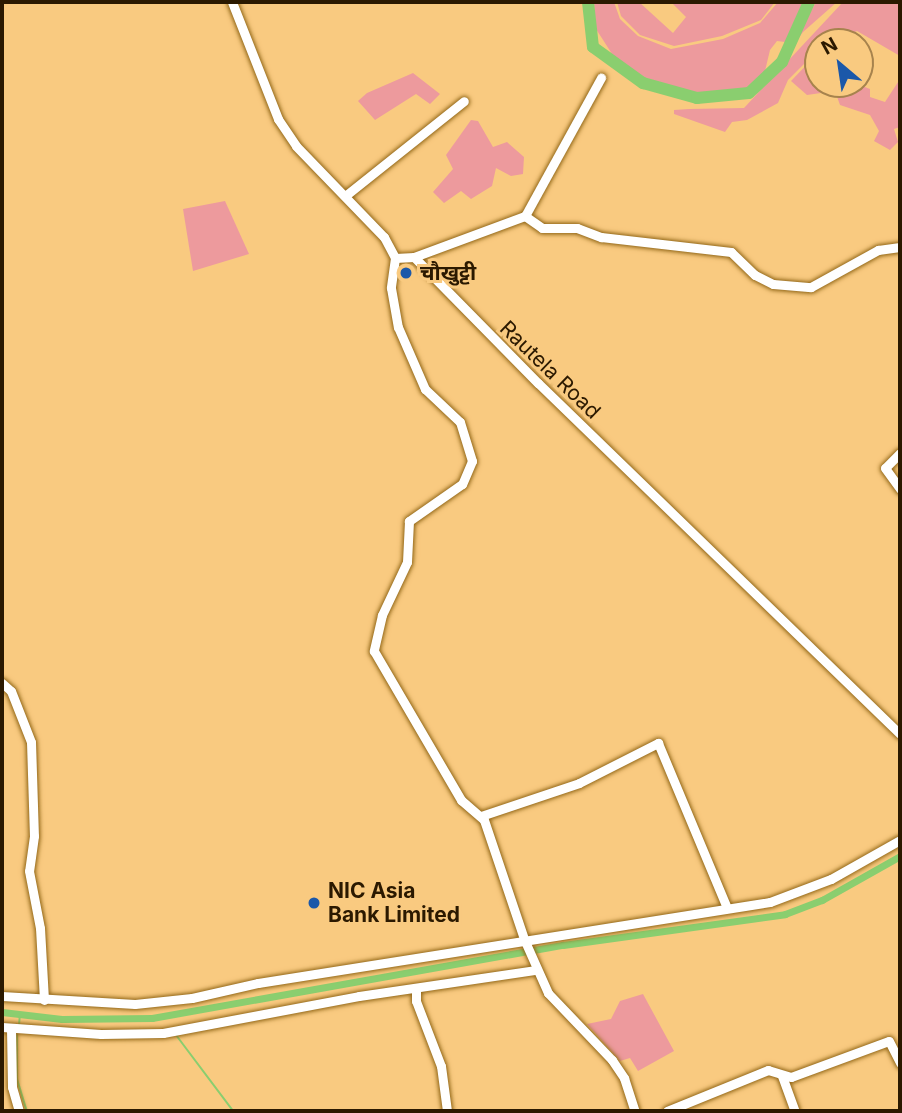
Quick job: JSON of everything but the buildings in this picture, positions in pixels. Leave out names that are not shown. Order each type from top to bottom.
[{"type":"street","points":[[232,2],[278,119],[296,146],[384,237],[395,258],[391,288],[398,327],[425,389],[460,422],[472,461],[462,484],[409,521],[407,562],[382,615],[374,651],[461,800],[481,816],[535,967],[548,993],[612,1059],[624,1078],[635,1111]]},
{"type":"street","points":[[395,258],[414,257],[525,216],[601,78]]},
{"type":"street","points":[[345,196],[464,101]]},
{"type":"street","points":[[525,216],[542,228],[576,228],[601,237],[731,252],[755,275],[773,284],[811,287],[878,250],[900,247]]},
{"type":"street","name":"Rautela Road","points":[[414,257],[529,374],[900,734]]},
{"type":"street","points":[[900,453],[885,468],[900,489]]},
{"type":"street","points":[[2,683],[11,691],[31,742],[34,836],[29,871],[40,928],[44,1000]]},
{"type":"street","points":[[481,816],[579,783],[658,743],[727,908]]},
{"type":"street","points":[[2,996],[135,1004],[192,998],[770,902],[831,879],[900,840]]},
{"type":"street","points":[[19,1111],[12,1087],[6,1028],[163,1033],[535,967]]},
{"type":"street","points":[[416,989],[416,1001],[441,1066],[447,1111]]},
{"type":"street","points":[[667,1111],[768,1070],[791,1077],[889,1041],[900,1063]]},
{"type":"street","points":[[782,1076],[795,1111]]},
{"type":"shaded area","points":[[594,2],[614,2],[620,19],[638,36],[671,49],[723,39],[760,23],[778,2],[802,4],[785,42],[777,41],[770,50],[765,71],[746,88],[724,94],[697,93],[642,77],[614,57],[596,29]]},
{"type":"shaded area","points":[[617,2],[639,2],[673,33],[686,17],[671,2],[775,2],[761,20],[722,36],[674,46],[640,35],[621,16]]},
{"type":"shaded area","points":[[816,2],[837,2],[808,28],[804,28],[790,50]]},
{"type":"shaded area","points":[[843,2],[900,2],[900,56],[874,41],[874,28],[819,28]]},
{"type":"shaded area","points":[[804,44],[804,64],[788,80],[778,103],[747,120],[732,122],[725,132],[674,114],[674,110],[744,108]]},
{"type":"shaded area","points":[[804,67],[804,92],[791,81]]},
{"type":"shaded area","points":[[413,73],[440,94],[430,104],[416,94],[375,120],[358,101],[367,93]]},
{"type":"shaded area","points":[[900,79],[900,127],[894,129],[898,142],[890,150],[874,141],[879,131],[870,115],[840,105],[838,98],[873,98],[885,102]]},
{"type":"shaded area","points":[[471,120],[478,121],[493,147],[507,142],[524,157],[523,174],[511,176],[496,168],[492,186],[471,199],[461,191],[444,203],[433,192],[453,169],[446,155]]},
{"type":"shaded area","points":[[225,201],[249,254],[193,271],[183,209]]},
{"type":"shaded area","points":[[643,994],[674,1051],[638,1071],[630,1058],[620,1061],[587,1024],[611,1019],[620,1001]]},
{"type":"waterway","points":[[588,2],[593,47],[643,83],[697,98],[749,93],[782,62],[809,2]]},
{"type":"waterway","points":[[2,1012],[62,1019],[152,1018],[563,945],[785,914],[822,900],[900,856]]},
{"type":"waterway","points":[[19,1025],[20,1014]]},
{"type":"waterway","points":[[17,1035],[17,1079],[27,1111]]},
{"type":"waterway","points":[[176,1035],[233,1111]]},
{"type":"place","name":"चौखुट्टी","points":[[406,273]]},
{"type":"place","name":"NIC Asia Bank Limited","points":[[314,903]]}]
